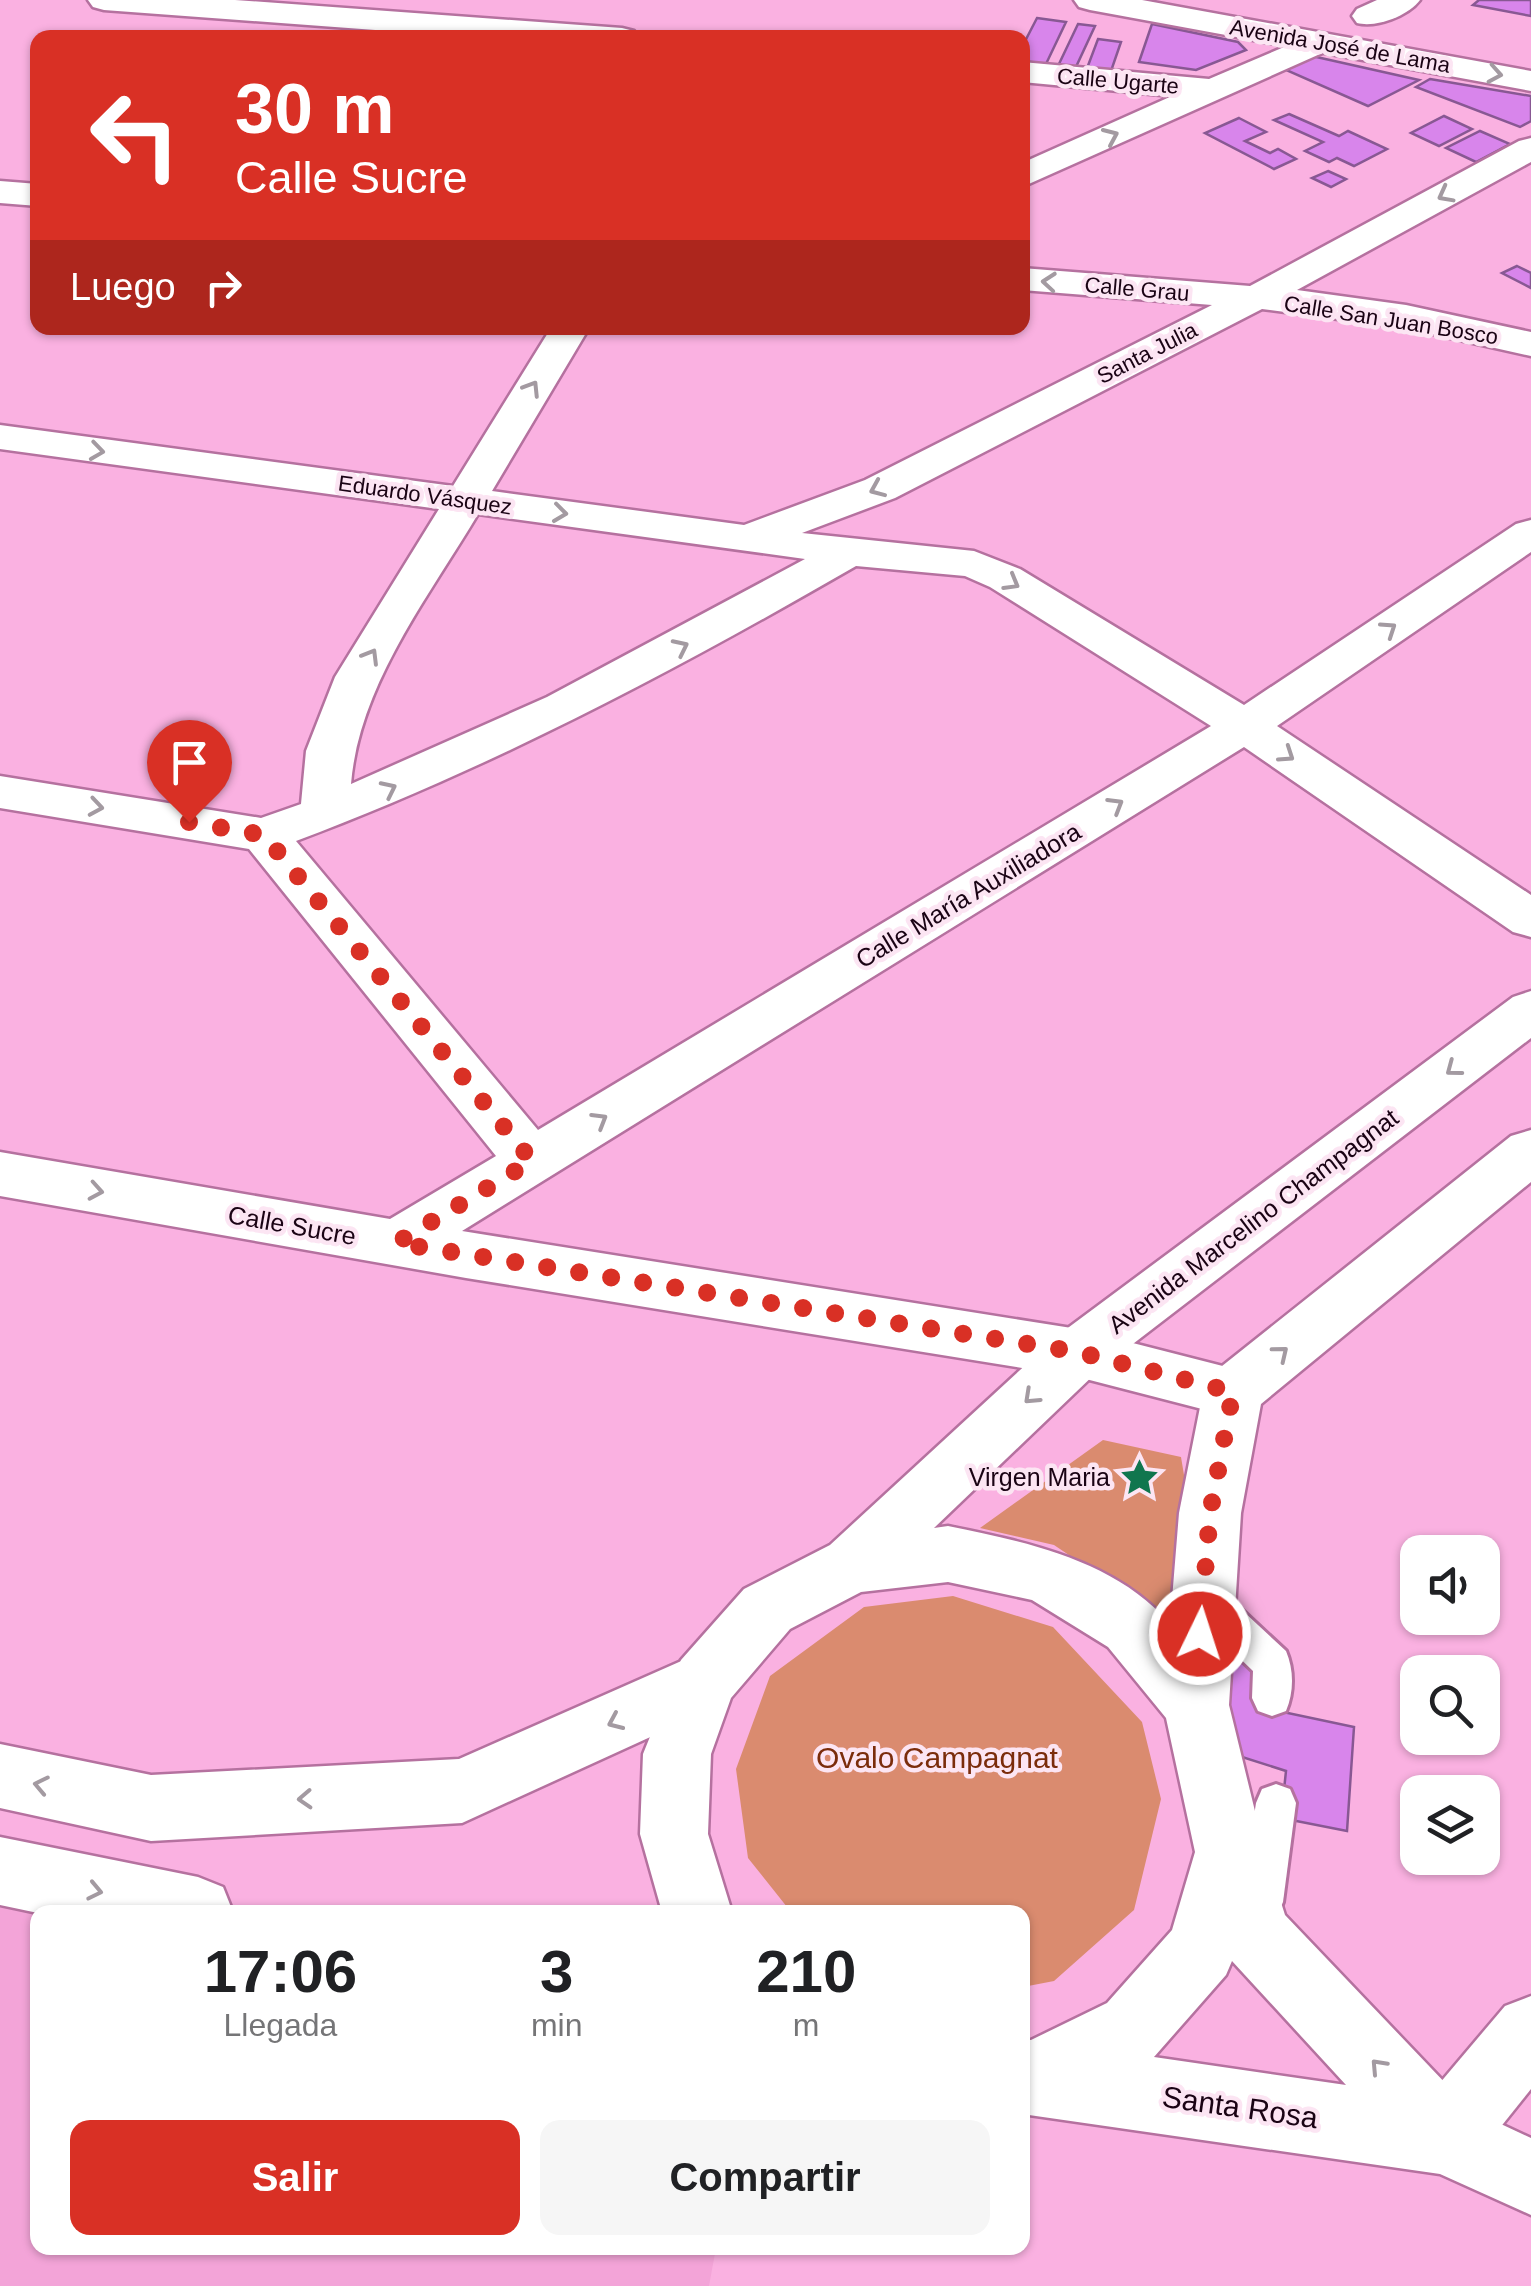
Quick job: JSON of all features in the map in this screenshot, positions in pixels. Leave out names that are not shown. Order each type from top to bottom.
[{"type":"street","points":[[104,0],[513,30]]},
{"type":"street","name":"Avenida José de Lama","points":[[1090,0],[1531,81]]},
{"type":"street","name":"Avenida José de Lama","points":[[1332,10],[1368,16],[1414,13]]},
{"type":"street","points":[[1030,172],[1317,43]]},
{"type":"street","name":"Calle Ugarte","points":[[1030,73],[1214,90]]},
{"type":"street","name":"Santa Julia","points":[[753,536],[880,489],[1251,300],[1531,148]]},
{"type":"street","name":"Santa Julia","points":[[931,534],[926,499],[944,480],[1310,302],[1531,187]]},
{"type":"street","points":[[0,192],[30,195]]},
{"type":"street","name":"Calle Grau","points":[[1030,280],[1251,300]]},
{"type":"street","name":"Calle San Juan Bosco","points":[[1251,300],[1310,302],[1444,324],[1531,344]]},
{"type":"street","points":[[324,814],[330,751],[358,678],[566,335]]},
{"type":"street","name":"Eduardo Vásquez","points":[[0,437],[849,552],[931,534],[974,564],[1005,578],[1245,726],[1531,919]]},
{"type":"street","name":"Calle María Auxiliadora","points":[[396,1243],[1245,726],[1531,532]]},
{"type":"street","points":[[0,792],[264,835],[369,798],[701,637],[849,552]]},
{"type":"street","points":[[264,835],[532,1161]]},
{"type":"street","name":"Avenida Marcelino Champagnat","points":[[852,1565],[1078,1352],[1531,1010]]},
{"type":"street","points":[[1196,1705],[1210,1513],[1233,1392],[1531,1151]]},
{"type":"street","name":"Calle Sucre","points":[[0,1174],[396,1243],[1078,1352],[1233,1392]]},
{"type":"street","points":[[695,1905],[674,1834],[677,1754],[704,1682],[767,1610],[852,1565],[948,1554],[1046,1575],[1131,1626],[1196,1705],[1253,1828],[1257,1936],[1444,2138],[1531,2177]]},
{"type":"street","points":[[0,1776],[151,1808],[462,1791],[704,1682]]},
{"type":"street","points":[[1030,2077],[1134,2029],[1201,1950],[1253,1828]]},
{"type":"street","points":[[0,1870],[165,1905]]},
{"type":"street","points":[[1444,2138],[1531,2032]]},
{"type":"street","name":"Santa Rosa","points":[[1030,2077],[1444,2138]]},
{"type":"lane","points":[[1203,1598],[1272,1664],[1272,1698]]},
{"type":"shaded area","points":[[0,1887],[30,1907],[30,2255],[715,2255],[709,2286],[0,2286]]},
{"type":"green space","points":[[1103,1440],[1181,1457],[1190,1511],[1170,1623],[1054,1545],[980,1528]]},
{"type":"green space","name":"Ovalo Campagnat","points":[[953,1596],[1053,1627],[1142,1722],[1161,1799],[1134,1910],[1054,1981],[1030,1986],[1030,1905],[785,1905],[748,1858],[736,1769],[770,1676],[864,1607]]},
{"type":"building","points":[[1479,0],[1531,0],[1531,16],[1473,5]]},
{"type":"building","points":[[1037,18],[1066,22],[1046,64],[1030,62],[1030,32]]},
{"type":"building","points":[[1078,24],[1095,26],[1075,69],[1058,66]]},
{"type":"building","points":[[1152,24],[1238,42],[1246,50],[1196,70],[1139,62]]},
{"type":"building","points":[[1098,39],[1121,42],[1110,74],[1086,71]]},
{"type":"building","points":[[1312,56],[1419,80],[1368,106],[1286,70]]},
{"type":"building","points":[[1430,79],[1531,96],[1531,121],[1520,127],[1416,87]]},
{"type":"building","points":[[1289,114],[1339,136],[1348,131],[1387,149],[1354,166],[1337,158],[1329,162],[1305,151],[1323,142],[1274,120]]},
{"type":"building","points":[[1444,116],[1472,129],[1439,146],[1411,133]]},
{"type":"building","points":[[1239,118],[1266,132],[1245,141],[1270,153],[1278,149],[1296,159],[1274,169],[1205,133]]},
{"type":"building","points":[[1480,131],[1510,144],[1476,162],[1446,148]]},
{"type":"building","points":[[1328,171],[1346,179],[1331,187],[1312,178]]},
{"type":"building","points":[[1517,266],[1531,273],[1531,288],[1502,273]]},
{"type":"building","points":[[1223,1656],[1284,1668],[1283,1712],[1354,1727],[1347,1831],[1281,1818],[1286,1771],[1217,1749]]},
{"type":"place","name":"Virgen Maria","points":[[1140,1477]]},
{"type":"route","points":[[189,822],[264,835],[532,1161],[396,1243],[1078,1352],[1233,1392],[1210,1513],[1200,1634]]}]
